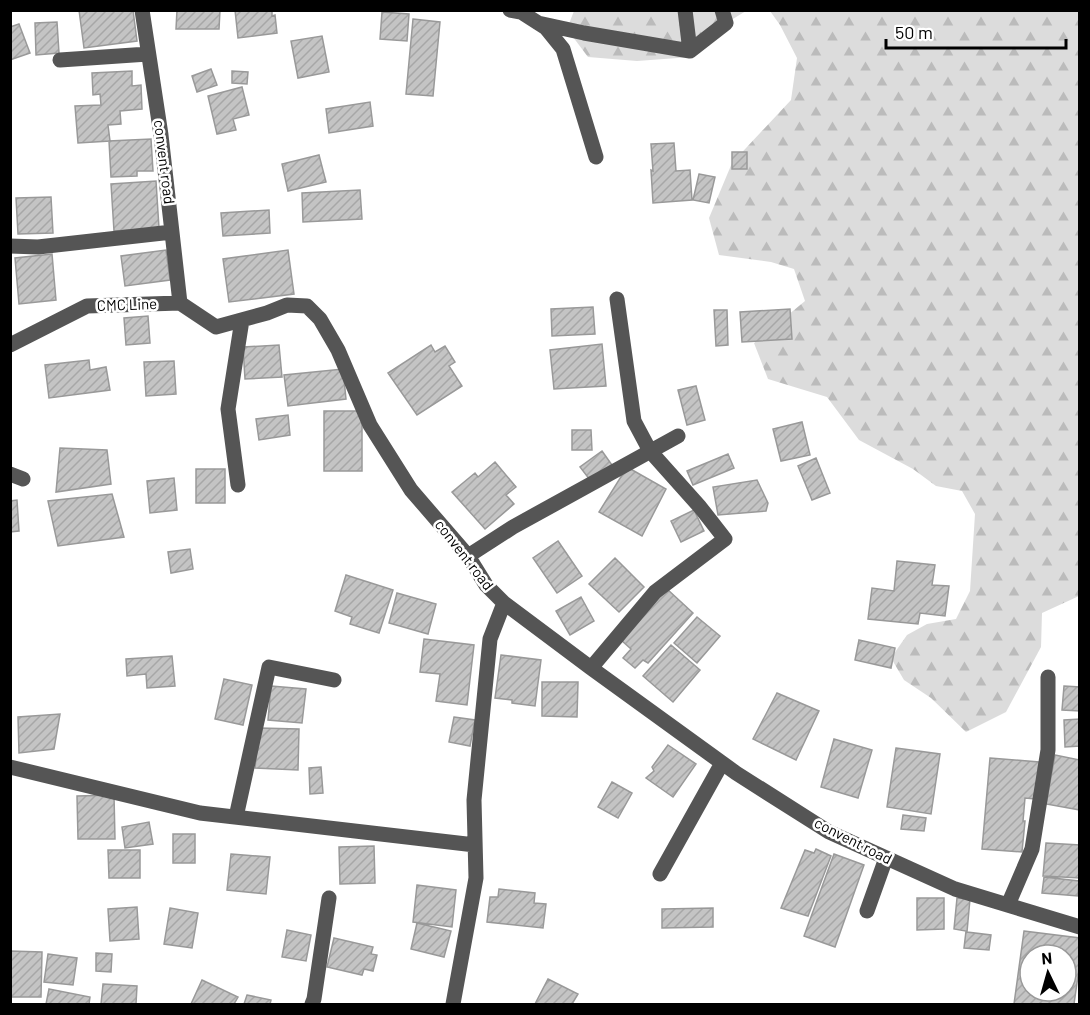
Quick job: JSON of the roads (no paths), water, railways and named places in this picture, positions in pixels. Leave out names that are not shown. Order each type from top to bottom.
[{"type":"street","name":"convent road","points":[[142,10],[161,135],[180,303],[216,327],[287,305],[307,306],[320,319],[338,350],[370,425],[411,490],[468,556],[486,585],[504,603],[722,763],[829,832],[955,889],[1080,927]]},
{"type":"street","points":[[510,10],[521,12],[546,28],[563,49],[596,157]]},
{"type":"street","points":[[685,10],[690,51]]},
{"type":"street","points":[[538,23],[690,51],[726,23],[722,10]]},
{"type":"street","points":[[60,60],[148,54]]},
{"type":"street","points":[[10,246],[38,247],[172,232]]},
{"type":"street","points":[[591,669],[655,592],[725,539],[650,451],[634,421],[617,299]]},
{"type":"street","name":"CMC Line","points":[[10,345],[87,306],[180,303]]},
{"type":"street","points":[[238,485],[228,409],[243,320]]},
{"type":"street","points":[[468,556],[513,526],[678,436]]},
{"type":"street","points":[[453,1005],[476,878],[474,800],[490,639],[504,603]]},
{"type":"street","points":[[236,817],[269,667],[334,680]]},
{"type":"street","points":[[1008,905],[1032,849],[1048,750],[1048,677]]},
{"type":"street","points":[[660,874],[722,763]]},
{"type":"street","points":[[10,767],[200,813],[475,845]]},
{"type":"street","points":[[867,911],[886,858]]},
{"type":"street","points":[[312,1005],[329,898]]}]
